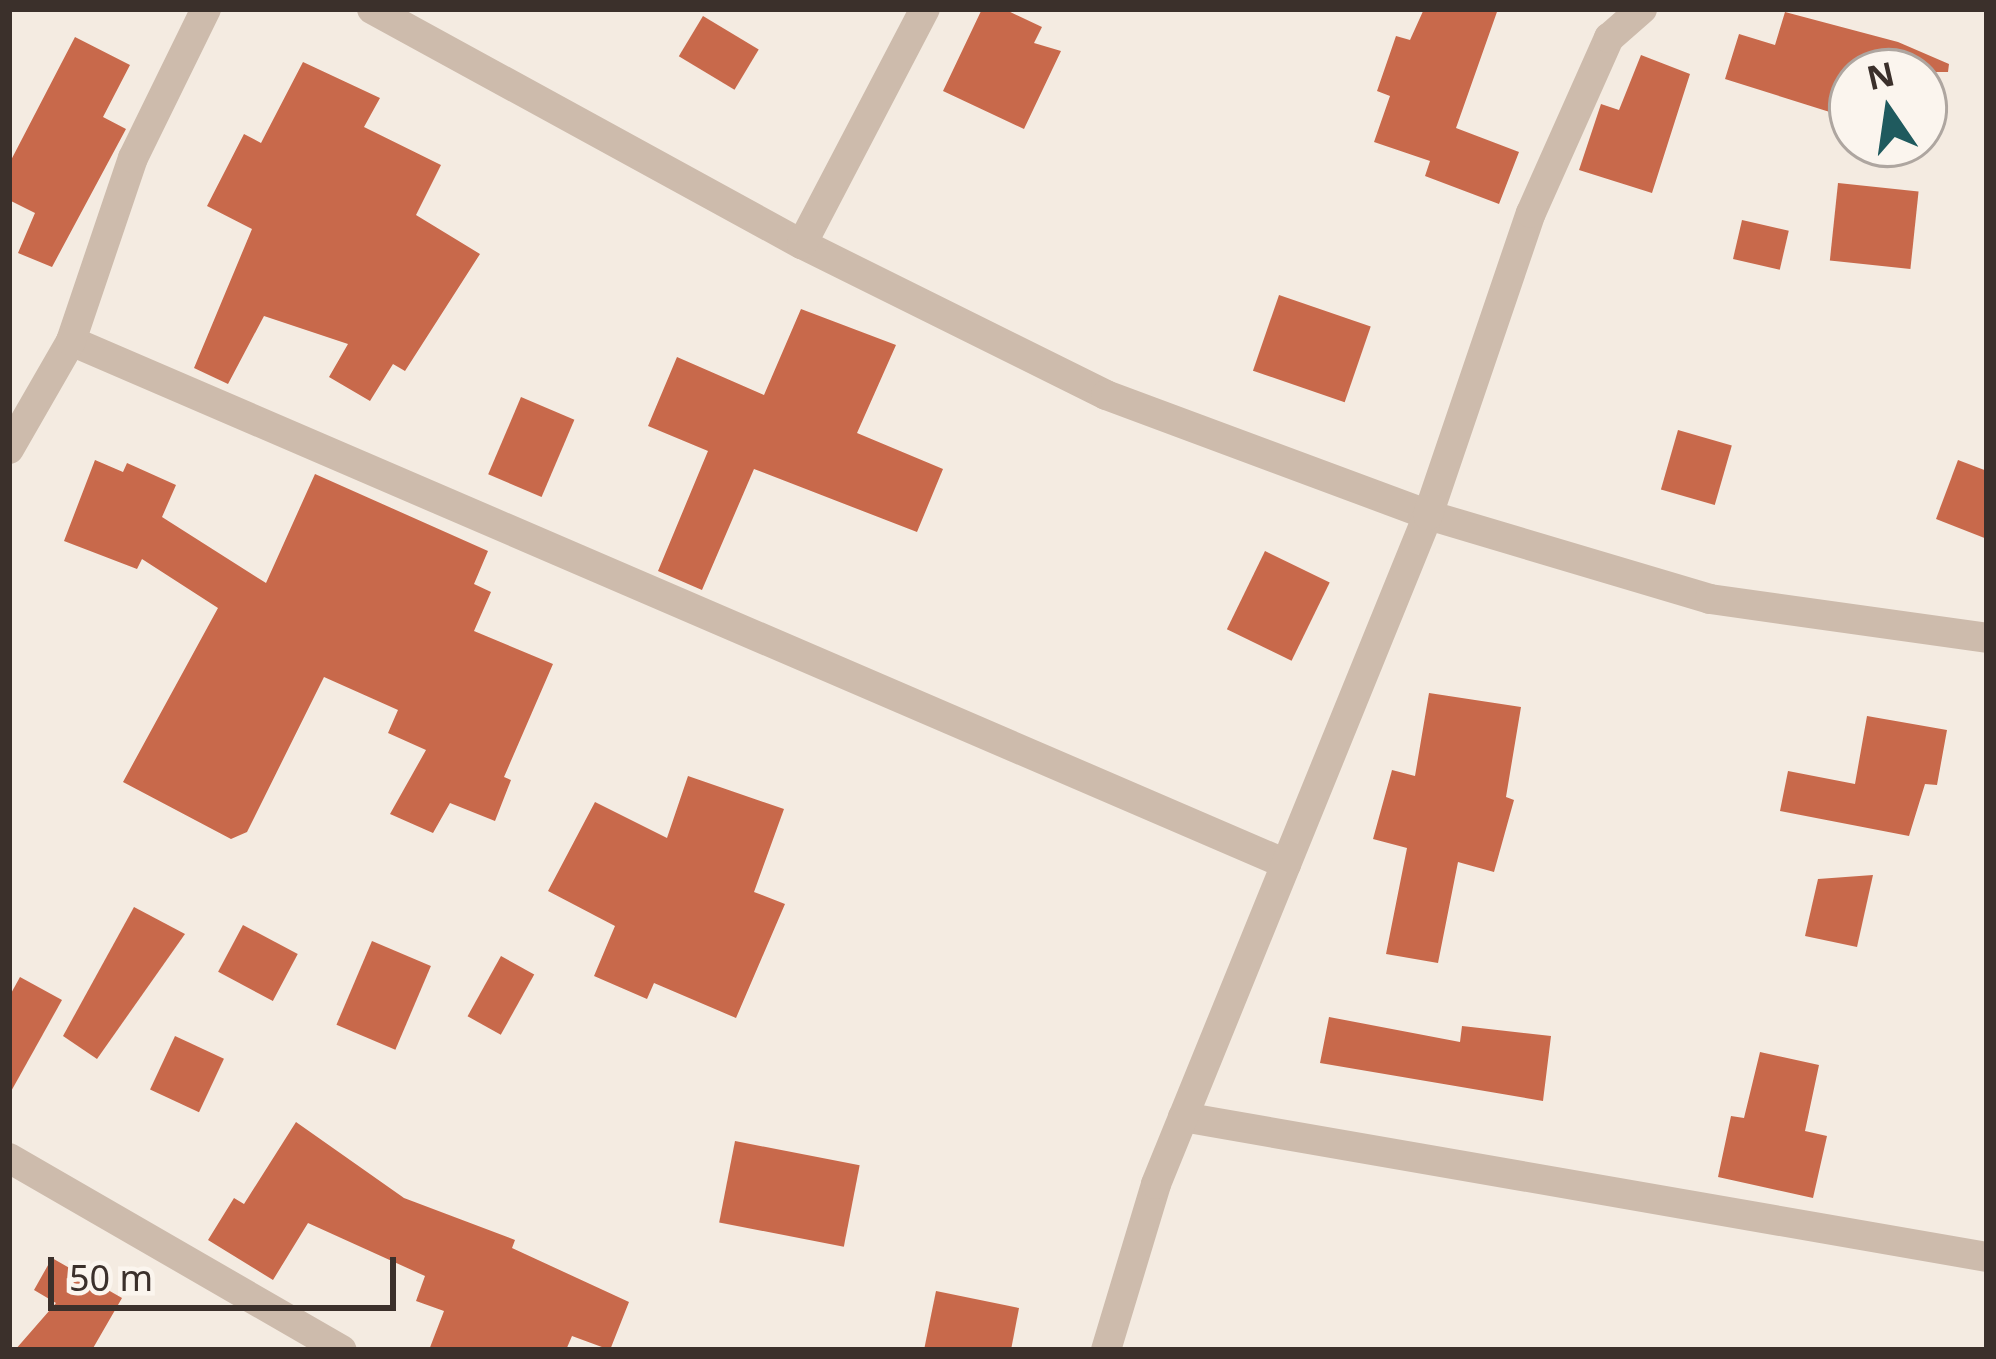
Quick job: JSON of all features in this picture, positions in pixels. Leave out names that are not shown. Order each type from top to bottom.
[{"type":"street","points":[[9,449],[71,341],[133,158],[206,9]]},
{"type":"street","points":[[371,9],[802,244],[1106,395],[1428,515],[1710,599],[1987,638]]},
{"type":"street","points":[[802,244],[925,9]]},
{"type":"street","points":[[1106,1350],[1183,1117],[1428,515],[1531,213],[1609,38],[1642,9]]},
{"type":"street","points":[[71,341],[1286,864]]},
{"type":"street","points":[[1183,1117],[1987,1257]]},
{"type":"street","points":[[9,1157],[341,1350]]},
{"type":"building","points":[[982,9],[1004,9],[1042,27],[1034,43],[1061,51],[1024,129],[943,91]]},
{"type":"building","points":[[1424,9],[1498,9],[1456,128],[1519,152],[1499,204],[1425,176],[1430,161],[1374,142],[1390,96],[1377,91],[1396,36],[1410,40]]},
{"type":"building","points":[[1785,12],[1912,48],[1828,48],[1828,111],[1725,79],[1739,34],[1775,45]]},
{"type":"building","points":[[703,16],[759,49],[735,90],[679,56]]},
{"type":"building","points":[[75,37],[130,65],[103,117],[126,129],[52,267],[18,253],[35,213],[9,200],[9,164]]},
{"type":"building","points":[[1641,55],[1690,74],[1652,193],[1579,170],[1601,104],[1619,110]]},
{"type":"building","points":[[303,62],[380,98],[364,127],[441,165],[416,215],[480,254],[405,371],[393,364],[370,401],[329,377],[348,344],[264,316],[228,384],[194,368],[252,229],[207,206],[244,134],[261,143]]},
{"type":"building","points":[[1838,183],[1919,191],[1910,269],[1830,261]]},
{"type":"building","points":[[1742,220],[1789,231],[1780,270],[1733,259]]},
{"type":"building","points":[[1279,295],[1371,327],[1345,402],[1253,371]]},
{"type":"building","points":[[801,309],[896,345],[857,433],[943,469],[917,532],[754,469],[702,590],[658,571],[708,451],[648,426],[677,357],[764,395]]},
{"type":"building","points":[[521,397],[574,420],[542,497],[488,474]]},
{"type":"building","points":[[1678,430],[1732,445],[1715,505],[1661,490]]},
{"type":"building","points":[[95,460],[123,472],[127,463],[176,485],[162,517],[266,583],[315,474],[488,551],[474,584],[491,592],[474,631],[553,664],[504,777],[511,780],[495,821],[450,803],[433,833],[390,814],[426,750],[388,733],[398,710],[324,677],[247,832],[231,839],[123,782],[218,608],[142,559],[137,569],[64,541]]},
{"type":"building","points":[[1958,460],[1987,471],[1987,539],[1936,519]]},
{"type":"building","points":[[1265,551],[1330,583],[1292,661],[1227,629]]},
{"type":"building","points":[[1429,693],[1521,707],[1506,797],[1514,800],[1494,872],[1458,862],[1438,963],[1386,954],[1407,848],[1373,839],[1392,770],[1415,776]]},
{"type":"building","points":[[1867,716],[1947,730],[1937,785],[1925,784],[1909,836],[1780,811],[1788,771],[1855,784]]},
{"type":"building","points":[[688,776],[784,809],[754,892],[785,904],[736,1018],[654,983],[647,999],[594,976],[615,926],[548,891],[595,802],[667,838]]},
{"type":"building","points":[[1873,875],[1857,947],[1805,936],[1818,879]]},
{"type":"building","points":[[134,907],[185,934],[97,1059],[63,1036]]},
{"type":"building","points":[[243,925],[298,954],[273,1001],[218,972]]},
{"type":"building","points":[[372,941],[431,966],[395,1050],[336,1025]]},
{"type":"building","points":[[501,956],[534,974],[501,1035],[468,1016]]},
{"type":"building","points":[[20,977],[62,1000],[9,1095],[9,997]]},
{"type":"building","points":[[1329,1017],[1460,1042],[1462,1026],[1551,1036],[1543,1101],[1320,1063]]},
{"type":"building","points":[[175,1036],[224,1059],[199,1112],[150,1089]]},
{"type":"building","points":[[1760,1052],[1819,1065],[1805,1131],[1827,1136],[1813,1198],[1718,1177],[1731,1116],[1744,1118]]},
{"type":"building","points":[[296,1122],[404,1198],[515,1240],[512,1248],[629,1302],[610,1350],[572,1336],[566,1350],[429,1350],[444,1311],[416,1301],[425,1276],[308,1223],[273,1280],[208,1240],[234,1198],[244,1204]]},
{"type":"building","points":[[735,1141],[860,1165],[844,1247],[719,1222]]},
{"type":"building","points":[[52,1258],[122,1298],[92,1350],[15,1350],[56,1303],[34,1290]]},
{"type":"building","points":[[936,1291],[1019,1308],[1011,1350],[924,1350]]}]
